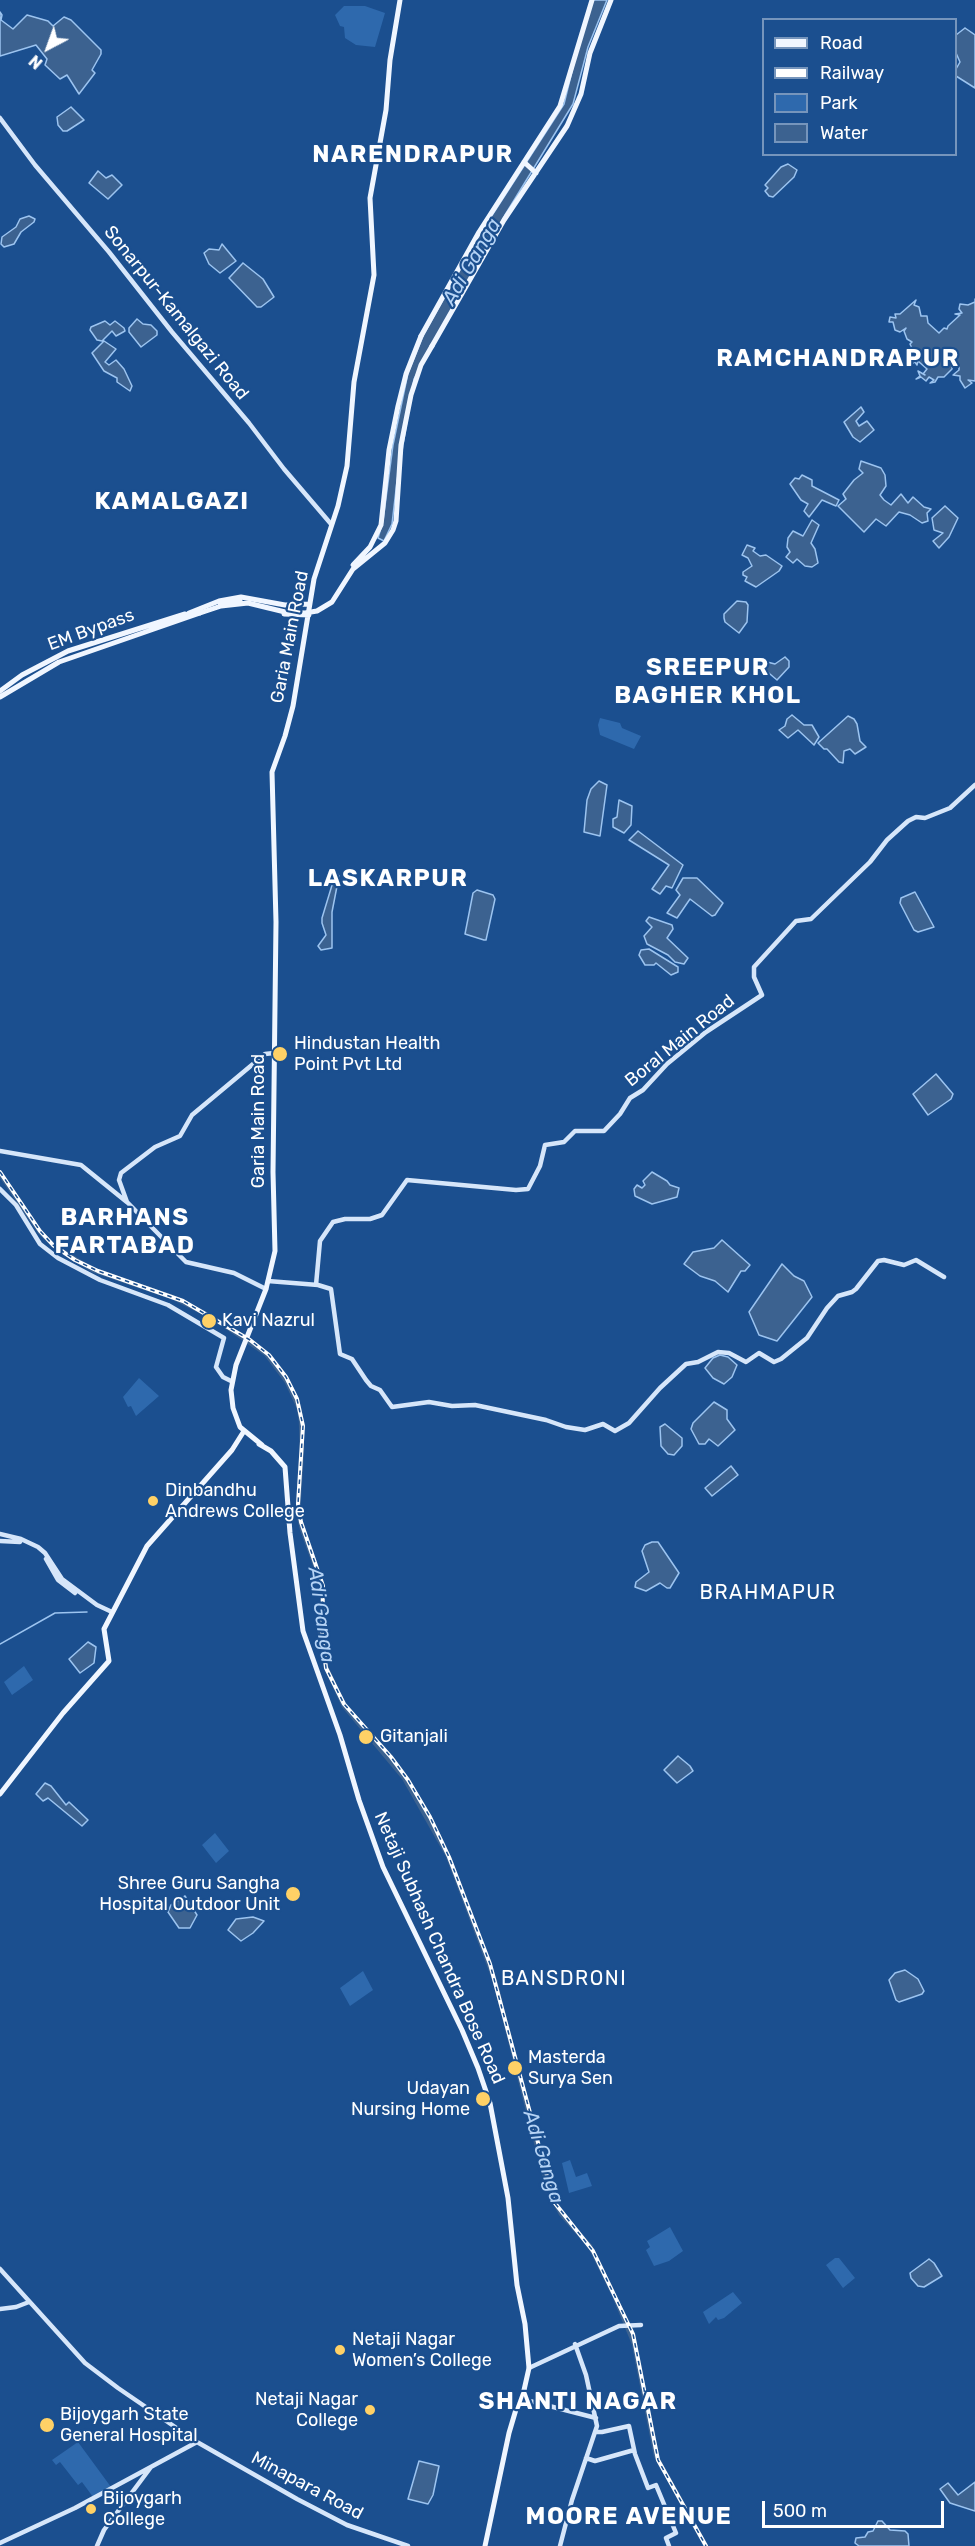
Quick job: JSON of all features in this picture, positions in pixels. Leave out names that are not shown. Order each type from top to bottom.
[{"type":"main road","name":"Garia Main Road","points":[[243,1432],[234,1413],[230,1381],[266,1286],[275,1251],[276,914],[272,772],[292,706],[314,579],[346,473],[354,382],[375,263],[370,198],[386,110],[390,60],[400,0]]},
{"type":"main road","points":[[0,697],[59,662],[165,626],[176,618],[228,601],[248,599],[285,608],[306,610],[323,605],[333,596],[346,573],[378,535],[383,516],[389,450],[398,406],[406,374],[421,336],[479,232],[560,106],[592,0]]},
{"type":"main road","points":[[195,612],[248,603],[291,612],[317,611],[332,602],[353,569],[386,543],[396,521],[401,445],[411,394],[421,365],[504,220],[571,120],[581,94],[588,54],[611,0]]},
{"type":"main road","points":[[576,52],[588,54]]},
{"type":"main road","name":"Sonarpur-Kamalgazi Road","points":[[0,118],[35,165],[331,524]]},
{"type":"main road","points":[[524,162],[536,173]]},
{"type":"main road","points":[[195,612],[219,601],[241,597],[285,604],[310,604]]},
{"type":"main road","points":[[195,612],[247,605],[291,615],[309,615]]},
{"type":"main road","name":"EM Bypass","points":[[0,691],[22,675],[68,651],[176,618]]},
{"type":"main road","name":"Boral Main Road","points":[[316,1285],[320,1242],[333,1222],[345,1219],[370,1219],[382,1215],[407,1180],[516,1190],[528,1189],[540,1166],[545,1145],[564,1142],[577,1131],[603,1131],[621,1114],[630,1099],[643,1090],[667,1064],[706,1032],[762,995],[754,977],[754,967],[796,921],[811,918],[870,862],[887,840],[908,821],[916,817],[925,818],[953,806],[975,785]]},
{"type":"main road","points":[[127,1203],[119,1180],[121,1173],[155,1147],[180,1136],[192,1115],[266,1054],[274,1053]]},
{"type":"main road","points":[[0,1151],[79,1164],[127,1203],[166,1244],[189,1264],[227,1271],[266,1286],[316,1285],[329,1288],[334,1300],[340,1354],[352,1359],[371,1386],[380,1390],[394,1407],[429,1402],[452,1406],[475,1405],[546,1420],[566,1428],[585,1430],[603,1424],[617,1431],[636,1416],[660,1388],[687,1364],[698,1362],[718,1352],[729,1353],[746,1362],[759,1353],[774,1362],[781,1359],[807,1338],[838,1296],[852,1293],[856,1289],[878,1261],[884,1260],[904,1265],[916,1260],[944,1277]]},
{"type":"main road","points":[[0,1189],[16,1205],[40,1244],[58,1258],[99,1280],[168,1305],[224,1338],[215,1365],[217,1371],[230,1381]]},
{"type":"main road","points":[[0,1800],[76,1697],[110,1661],[103,1633],[150,1542],[221,1462],[243,1432]]},
{"type":"main road","name":"Netaji Subhash Chandra Bose Road","points":[[243,1432],[271,1451],[285,1467],[303,1631],[383,1866],[462,2030],[478,2068],[489,2103],[508,2198],[529,2368],[522,2399],[517,2406],[509,2433],[485,2546]]},
{"type":"main road","points":[[0,1534],[22,1539],[38,1547],[45,1552],[62,1579],[112,1613]]},
{"type":"main road","points":[[0,1541],[20,1542],[39,1551],[62,1584],[112,1613]]},
{"type":"main road","points":[[0,1794],[25,1765]]},
{"type":"main road","name":"Minapara Road","points":[[0,2269],[95,2373],[197,2442],[337,2520],[408,2546]]},
{"type":"main road","points":[[0,2309],[16,2307],[29,2302]]},
{"type":"main road","points":[[529,2368],[575,2344],[619,2326],[641,2325]]},
{"type":"main road","points":[[560,2546],[572,2500],[596,2432],[596,2418],[586,2375],[575,2344]]},
{"type":"main road","points":[[522,2399],[596,2418]]},
{"type":"main road","points":[[596,2432],[629,2426],[634,2450],[648,2488],[656,2486],[674,2527],[676,2533],[666,2538],[669,2546]]},
{"type":"main road","points":[[0,2543],[74,2508],[197,2442]]},
{"type":"main road","points":[[586,2458],[595,2461],[634,2450]]},
{"type":"main road","points":[[97,2546],[104,2530],[151,2467]]},
{"type":"green space","points":[[344,6],[365,6],[385,13],[375,47],[356,45],[345,38],[344,27],[340,26],[335,15]]},
{"type":"green space","points":[[600,718],[620,723],[622,728],[641,736],[634,749],[600,735],[598,725]]},
{"type":"green space","points":[[139,1378],[159,1396],[136,1416],[123,1397]]},
{"type":"green space","points":[[24,1666],[33,1680],[12,1695],[4,1682]]},
{"type":"green space","points":[[215,1833],[229,1851],[216,1863],[202,1845]]},
{"type":"green space","points":[[363,1971],[373,1990],[350,2006],[340,1988]]},
{"type":"green space","points":[[570,2160],[576,2177],[587,2173],[592,2186],[569,2193],[562,2163]]},
{"type":"green space","points":[[670,2227],[683,2251],[669,2261],[654,2266],[646,2250],[650,2247],[647,2241]]},
{"type":"green space","points":[[835,2258],[839,2258],[855,2278],[843,2288],[826,2265]]},
{"type":"green space","points":[[733,2292],[742,2303],[724,2318],[718,2320],[716,2317],[709,2324],[703,2312]]},
{"type":"green space","points":[[78,2442],[111,2487],[93,2497],[82,2482],[78,2485],[60,2462],[56,2465],[52,2460]]},
{"type":"water","points":[[593,0],[607,0],[588,47],[573,104],[505,215],[414,379],[392,524],[384,541],[378,538],[383,521],[393,445],[408,373],[423,336],[478,237],[564,104]]},
{"type":"water","points":[[0,12],[1,20],[13,29],[27,15],[48,21],[53,26],[64,17],[71,20],[101,50],[92,70],[95,73],[79,94],[67,75],[60,79],[45,65],[47,59],[36,45],[0,56]]},
{"type":"water","points":[[965,28],[975,35],[975,88],[957,77],[957,67],[960,62],[957,55],[957,34]]},
{"type":"water","points":[[71,107],[84,120],[67,131],[63,131],[58,125],[57,117]]},
{"type":"water","points":[[788,164],[797,170],[794,177],[773,197],[769,196],[765,191],[768,188],[765,185],[781,167]]},
{"type":"water","points":[[98,171],[106,178],[112,175],[122,185],[108,199],[89,183]]},
{"type":"water","points":[[29,216],[35,219],[34,222],[21,232],[14,244],[4,247],[1,244],[2,237],[16,227],[20,219]]},
{"type":"water","points":[[222,244],[236,261],[220,273],[209,264],[204,253],[209,249],[219,250]]},
{"type":"water","points":[[243,263],[263,279],[274,297],[261,307],[257,307],[229,278]]},
{"type":"water","points":[[916,300],[914,305],[919,307],[921,316],[927,316],[928,323],[939,333],[944,328],[947,329],[960,315],[955,314],[962,313],[959,309],[960,304],[968,305],[975,302],[975,381],[968,380],[972,383],[965,388],[960,376],[953,375],[959,367],[949,358],[946,359],[952,363],[952,369],[944,377],[938,377],[935,382],[930,383],[934,380],[929,377],[926,381],[921,377],[916,379],[920,376],[918,371],[923,374],[927,369],[918,361],[917,365],[915,362],[908,363],[917,359],[910,344],[912,342],[907,339],[904,331],[906,328],[900,332],[895,330],[893,322],[889,322],[890,317],[896,318],[895,314],[900,314]]},
{"type":"water","points":[[137,319],[143,324],[151,325],[157,331],[157,335],[141,347],[129,332],[129,328]]},
{"type":"water","points":[[105,321],[110,325],[115,321],[125,331],[116,336],[112,331],[102,341],[97,340],[90,330],[91,327]]},
{"type":"water","points":[[104,341],[116,349],[105,362],[109,365],[116,360],[124,369],[132,386],[130,391],[117,382],[117,378],[104,371],[92,353]]},
{"type":"water","points":[[861,407],[864,412],[856,421],[859,426],[867,421],[874,430],[860,442],[853,437],[844,422]]},
{"type":"water","points":[[861,461],[881,468],[885,475],[886,486],[880,495],[884,500],[891,505],[901,494],[908,503],[913,497],[924,507],[931,509],[927,513],[928,521],[922,523],[910,515],[899,512],[886,526],[876,519],[864,532],[838,506],[846,499],[843,494],[863,473],[859,469]]},
{"type":"water","points":[[802,475],[812,480],[812,486],[839,500],[836,506],[822,500],[809,517],[804,511],[808,504],[801,500],[790,484]]},
{"type":"water","points":[[945,506],[958,518],[949,537],[939,548],[933,541],[943,533],[934,530],[932,518]]},
{"type":"water","points":[[812,520],[819,525],[811,543],[818,563],[812,567],[805,566],[797,559],[793,563],[786,557],[790,552],[787,547],[788,538],[793,531],[803,536]]},
{"type":"water","points":[[747,545],[755,548],[753,551],[760,556],[766,555],[782,566],[779,571],[756,587],[745,581],[747,577],[743,575],[743,572],[752,566],[748,558],[742,555]]},
{"type":"water","points":[[737,601],[746,602],[748,605],[747,622],[739,633],[725,622],[724,618],[724,614]]},
{"type":"water","points":[[785,657],[789,661],[789,667],[777,680],[757,663],[763,661],[775,664]]},
{"type":"water","points":[[792,715],[804,725],[812,725],[819,737],[814,745],[798,730],[788,738],[779,730],[785,726],[787,719]]},
{"type":"water","points":[[848,716],[857,724],[860,741],[866,747],[855,754],[850,749],[844,751],[843,763],[818,743]]},
{"type":"water","points":[[599,781],[607,785],[600,836],[584,832],[587,800],[591,789]]},
{"type":"water","points":[[619,800],[632,806],[631,825],[624,833],[613,827]]},
{"type":"water","points":[[638,831],[683,865],[672,888],[666,886],[660,894],[652,889],[669,865],[629,840]]},
{"type":"water","points":[[336,872],[339,876],[332,912],[332,948],[321,950],[318,946],[326,935],[322,918]]},
{"type":"water","points":[[683,878],[697,878],[723,903],[715,915],[712,916],[690,899],[677,918],[667,913],[680,895],[676,890]]},
{"type":"water","points":[[477,890],[493,895],[495,899],[486,940],[465,934],[473,893]]},
{"type":"water","points":[[915,892],[934,927],[918,932],[914,930],[900,903],[901,898]]},
{"type":"water","points":[[649,917],[672,925],[673,929],[667,938],[688,958],[684,964],[675,962],[668,955],[647,944],[644,936],[652,927],[646,921]]},
{"type":"water","points":[[649,949],[678,967],[678,972],[671,975],[656,963],[645,965],[639,955],[641,950]]},
{"type":"water","points":[[936,1074],[953,1094],[951,1099],[928,1115],[913,1094]]},
{"type":"water","points":[[652,1172],[670,1185],[679,1188],[677,1197],[652,1204],[635,1196],[634,1189],[637,1185],[642,1188],[645,1185],[643,1181]]},
{"type":"water","points":[[722,1240],[750,1265],[745,1271],[741,1271],[728,1292],[715,1281],[700,1276],[684,1264],[693,1252],[714,1248]]},
{"type":"water","points":[[782,1264],[794,1276],[804,1281],[812,1297],[777,1341],[759,1335],[749,1312]]},
{"type":"water","points":[[720,1355],[728,1357],[737,1365],[732,1377],[724,1384],[713,1378],[705,1368],[713,1358]]},
{"type":"water","points":[[714,1402],[727,1410],[727,1419],[735,1430],[718,1446],[709,1439],[705,1444],[699,1444],[691,1429],[693,1423]]},
{"type":"water","points":[[665,1424],[682,1438],[682,1446],[674,1455],[668,1454],[661,1446],[660,1427]]},
{"type":"water","points":[[731,1466],[738,1475],[712,1496],[705,1488]]},
{"type":"water","points":[[658,1542],[679,1573],[670,1588],[660,1583],[646,1591],[635,1587],[636,1582],[649,1572],[642,1551],[645,1545]]},
{"type":"water","points":[[88,1642],[96,1647],[94,1663],[80,1673],[69,1659]]},
{"type":"water","points":[[678,1756],[693,1771],[677,1783],[664,1770]]},
{"type":"water","points":[[45,1783],[51,1786],[66,1805],[69,1802],[88,1820],[82,1826],[48,1798],[43,1801],[36,1794]]},
{"type":"water","points":[[185,1896],[197,1915],[190,1928],[179,1928],[168,1912],[171,1905]]},
{"type":"water","points":[[253,1917],[264,1921],[253,1933],[241,1941],[228,1930],[236,1919]]},
{"type":"water","points":[[905,1970],[918,1979],[924,1991],[922,1994],[899,2002],[896,2000],[889,1980],[895,1973]]},
{"type":"water","points":[[929,2259],[942,2276],[924,2287],[918,2286],[910,2273]]},
{"type":"water","points":[[419,2461],[439,2466],[433,2495],[428,2504],[408,2499]]},
{"type":"water","points":[[975,2482],[975,2511],[950,2503],[940,2489],[948,2483],[958,2495]]},
{"type":"water","points":[[878,2521],[882,2521],[890,2530],[905,2531],[908,2534],[909,2546],[859,2546],[855,2543],[856,2538],[865,2537],[868,2532],[873,2531]]},
{"type":"waterway","name":"Adi Ganga","points":[[0,1174],[40,1232],[54,1246],[93,1270],[172,1297],[212,1317],[266,1354],[287,1382],[299,1408],[301,1421],[302,1449],[298,1512],[320,1579],[323,1598],[320,1633],[326,1667],[344,1706],[404,1778],[448,1856],[495,1981],[548,2189],[561,2214],[590,2246],[612,2291]]},
{"type":"waterway","points":[[0,1644],[55,1613],[87,1612]]},
{"type":"waterway","name":"Adi Ganga","points":[[614,2295],[634,2344],[656,2456],[706,2546]]},
{"type":"railway","points":[[0,1172],[40,1231],[53,1245],[75,1260],[98,1271],[183,1301],[250,1340],[269,1355],[286,1377],[297,1399],[303,1426],[298,1504],[301,1522],[323,1586],[322,1635],[326,1668],[344,1704],[391,1757],[408,1780],[430,1817],[449,1857],[490,1964],[554,2202],[593,2251],[633,2334],[658,2460],[706,2546]]},
{"type":"place","name":"Hindustan Health Point Pvt Ltd","points":[[280,1054]]},
{"type":"place","name":"Kavi Nazrul","points":[[209,1321]]},
{"type":"place","name":"Dinbandhu Andrews College","points":[[153,1501]]},
{"type":"place","name":"Gitanjali","points":[[366,1737]]},
{"type":"place","name":"Shree Guru Sangha Hospital Outdoor Unit","points":[[293,1894]]},
{"type":"place","name":"Masterda Surya Sen","points":[[515,2068]]},
{"type":"place","name":"Udayan Nursing Home","points":[[483,2099]]},
{"type":"place","name":"Netaji Nagar Women’s College","points":[[340,2350]]},
{"type":"place","name":"Netaji Nagar College","points":[[370,2410]]},
{"type":"place","name":"Bijoygarh State General Hospital","points":[[47,2425]]},
{"type":"place","name":"Bijoygarh College","points":[[91,2509]]},
{"type":"district","name":"NARENDRAPUR","points":[[413,155]]},
{"type":"district","name":"RAMCHANDRAPUR","points":[[838,359]]},
{"type":"district","name":"KAMALGAZI","points":[[172,502]]},
{"type":"district","name":"SREEPUR BAGHER KHOL","points":[[708,682]]},
{"type":"district","name":"LASKARPUR","points":[[388,879]]},
{"type":"district","name":"BARHANS FARTABAD","points":[[125,1232]]},
{"type":"district","name":"BRAHMAPUR","points":[[768,1593]]},
{"type":"district","name":"BANSDRONI","points":[[564,1979]]},
{"type":"district","name":"SHANTI NAGAR","points":[[578,2402]]},
{"type":"district","name":"MOORE AVENUE","points":[[629,2517]]}]
